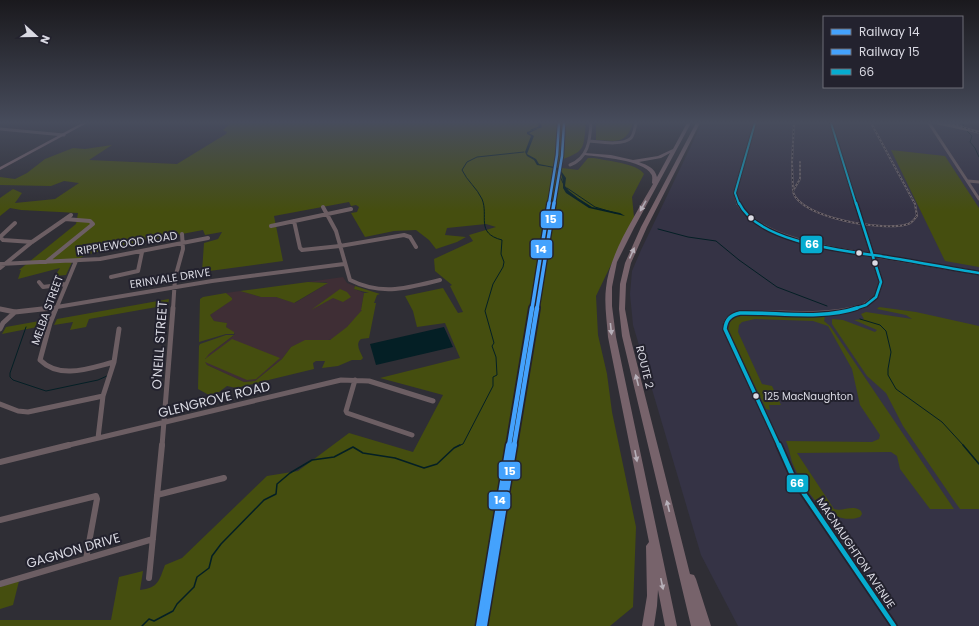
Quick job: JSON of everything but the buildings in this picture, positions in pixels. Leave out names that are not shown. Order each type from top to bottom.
[{"type":"highway","points":[[629,161],[659,157],[668,152]]},
{"type":"highway","points":[[671,626],[612,337],[609,287],[614,262],[650,192],[673,152]]},
{"type":"highway","name":"ROUTE 2","points":[[683,152],[644,227],[628,263],[623,284],[622,309],[626,336],[697,626]]},
{"type":"highway","points":[[585,154],[629,161],[645,166],[652,171],[655,176],[650,192]]},
{"type":"highway","points":[[648,626],[651,614],[653,581],[649,521]]},
{"type":"highway","points":[[673,527],[705,626]]},
{"type":"main road","points":[[0,169],[32,152]]},
{"type":"street","points":[[747,152],[735,193],[735,200],[753,219],[775,232],[803,242],[828,248],[979,273]]},
{"type":"street","name":"MACNAUGHTON AVENUE","points":[[840,152],[880,282],[881,290],[878,296],[862,307],[829,313],[743,312],[730,316],[725,326],[726,334],[794,479],[894,626]]},
{"type":"street","points":[[949,152],[979,199]]},
{"type":"street","points":[[570,165],[577,162],[585,154]]},
{"type":"street","points":[[968,180],[979,182]]},
{"type":"street","points":[[323,207],[333,225],[350,280],[379,290],[394,291],[440,280]]},
{"type":"street","points":[[271,226],[351,209]]},
{"type":"street","points":[[0,268],[2,264],[71,215]]},
{"type":"street","points":[[45,262],[93,224],[90,221],[65,219]]},
{"type":"street","points":[[294,221],[300,249],[308,250],[340,246],[404,235],[410,237],[416,247]]},
{"type":"street","points":[[15,223],[0,237],[3,240],[32,242]]},
{"type":"street","name":"O'NEILL STREET","points":[[149,578],[164,422],[174,287],[183,243],[182,234]]},
{"type":"street","name":"RIPPLEWOOD ROAD","points":[[2,264],[100,259],[208,238]]},
{"type":"street","points":[[111,277],[138,271],[142,252]]},
{"type":"street","name":"MELBA STREET","points":[[76,261],[50,323],[40,360],[43,365],[50,369],[64,371],[114,362]]},
{"type":"street","name":"ERINVALE DRIVE","points":[[0,309],[15,312],[57,307],[212,281],[344,264]]},
{"type":"street","points":[[39,282],[43,287],[66,284]]},
{"type":"street","points":[[0,329],[15,312]]},
{"type":"street","points":[[98,438],[103,396],[114,362],[119,329]]},
{"type":"street","points":[[355,380],[346,413],[412,435]]},
{"type":"street","name":"GLENGROVE ROAD","points":[[0,462],[334,381],[369,381],[433,401]]},
{"type":"street","points":[[0,404],[18,411],[28,412],[103,396]]},
{"type":"street","points":[[157,495],[224,478]]},
{"type":"street","points":[[0,520],[96,496],[97,499],[86,558]]},
{"type":"street","name":"GAGNON DRIVE","points":[[0,584],[153,539]]},
{"type":"shaded area","points":[[688,152],[979,152],[979,626],[738,626],[701,555],[633,325],[630,294],[632,271]]},
{"type":"shaded area","points":[[343,277],[347,283],[355,286],[354,289],[364,293],[361,309],[363,310],[349,326],[332,339],[325,341],[307,340],[291,347],[282,359],[255,381],[244,382],[205,364],[206,356],[235,334],[226,327],[227,323],[214,321],[210,315],[230,301],[232,298],[226,293],[240,291],[261,297],[276,297],[295,303],[325,285],[327,282],[308,282]]},
{"type":"green space","points":[[62,152],[101,152],[89,160],[177,164],[196,152],[577,152],[560,160],[562,168],[578,170],[588,158],[594,158],[614,161],[640,170],[644,174],[632,197],[634,217],[596,296],[598,335],[607,374],[612,412],[636,527],[633,607],[610,626],[0,626],[0,620],[111,620],[119,577],[143,571],[140,590],[151,588],[157,583],[165,565],[182,558],[267,476],[298,471],[349,433],[413,452],[443,395],[380,378],[460,358],[445,323],[417,327],[413,311],[405,296],[443,288],[458,313],[463,312],[450,286],[452,285],[435,271],[434,259],[473,241],[469,235],[496,227],[486,224],[447,228],[445,235],[466,237],[457,242],[436,249],[429,240],[416,230],[394,231],[365,237],[351,213],[357,212],[359,207],[356,205],[351,206],[349,202],[274,216],[283,261],[202,272],[204,243],[218,239],[222,232],[205,235],[203,230],[119,246],[86,255],[72,262],[66,275],[55,276],[60,268],[18,279],[21,270],[19,270],[76,224],[78,213],[10,208],[0,216],[0,198],[13,189],[22,193],[15,203],[55,199],[79,183],[64,181],[51,186],[0,185],[0,177],[15,179],[27,173],[45,159]]},
{"type":"green space","points":[[892,152],[911,152],[945,156],[979,208],[979,267],[945,261]]},
{"type":"green space","points":[[308,282],[328,283],[294,303],[276,297],[261,297],[240,291]]},
{"type":"green space","points":[[355,286],[380,294],[377,295],[374,303],[376,303],[369,338],[361,339],[358,343],[363,358],[361,360],[352,360],[338,366],[322,368],[325,361],[316,361],[313,363],[314,369],[236,388],[227,386],[219,392],[209,395],[198,389],[200,344],[226,335],[234,335],[209,354],[205,359],[232,339],[280,358],[256,379],[247,380],[205,362],[207,365],[244,382],[255,381],[282,359],[291,347],[305,340],[330,340],[347,327],[362,310],[364,293],[369,293],[354,289]]},
{"type":"green space","points":[[340,289],[347,292],[351,297],[343,302],[333,298],[311,310]]},
{"type":"green space","points":[[226,293],[232,298],[232,300],[210,315],[214,321],[227,323],[226,327],[234,332],[234,334],[226,334],[199,342],[200,299],[203,297]]},
{"type":"green space","points":[[169,299],[168,305],[89,319],[86,327],[70,330],[73,322],[54,325],[57,319]]},
{"type":"green space","points":[[879,307],[916,312],[979,326],[979,509],[960,509],[903,426],[886,393],[867,376],[832,324],[832,319],[843,320],[875,332],[877,330],[854,320],[864,319],[861,314],[866,312],[912,319],[906,315],[877,309]]},
{"type":"green space","points":[[742,314],[822,315],[825,318],[824,321],[830,326],[954,509],[930,509],[900,469],[897,456],[891,452],[797,453],[834,509],[841,510],[855,508],[861,511],[862,514],[860,517],[848,519],[837,517],[818,503],[809,493],[796,472],[786,441],[872,442],[879,439],[880,435],[860,405],[852,369],[828,326],[813,321],[755,319],[742,322],[739,325],[738,332],[762,384],[772,386],[781,405],[769,405],[770,410],[766,409],[728,330],[730,322],[736,316]]},
{"type":"green space","points":[[45,320],[42,326],[2,334],[6,327]]},
{"type":"green space","points":[[19,581],[13,605],[0,609],[0,587]]},
{"type":"water","points":[[525,152],[528,152],[527,154],[536,159],[539,164],[559,168],[566,178],[565,186],[569,191],[592,207],[620,213],[625,216],[589,208],[566,193],[563,188],[563,181],[560,172],[553,168],[537,165],[534,160],[527,156]]},
{"type":"water","points":[[444,327],[453,347],[376,365],[370,344]]},
{"type":"waterway","points":[[458,446],[463,444],[493,386],[493,377],[497,375],[496,357],[492,346],[494,343],[485,311],[493,284],[503,267],[504,262],[501,254],[502,240],[488,233],[484,223],[484,205],[482,199],[462,170],[467,162],[477,157],[522,152]]},
{"type":"waterway","points":[[977,152],[979,157]]},
{"type":"waterway","points":[[557,169],[563,183]]},
{"type":"waterway","points":[[567,188],[595,207],[615,213]]},
{"type":"waterway","points":[[658,229],[688,237],[716,241],[739,260],[777,287],[827,306]]},
{"type":"waterway","points":[[860,319],[880,325],[886,331],[891,352],[888,375],[896,389],[942,422],[964,446]]},
{"type":"waterway","points":[[26,327],[10,373],[10,377],[13,380],[46,391],[98,380],[107,376]]},
{"type":"waterway","points":[[963,445],[979,464]]},
{"type":"waterway","points":[[142,626],[149,619],[154,621],[173,611],[177,604],[194,587],[197,577],[209,568],[212,556],[221,544],[264,500],[276,494],[277,484],[290,473],[312,460],[334,457],[353,447],[363,453],[395,458],[424,468],[437,464],[458,446]]},
{"type":"railway","points":[[793,152],[793,192],[799,201],[826,216],[844,221],[881,226],[897,226],[912,222],[917,216],[915,204],[887,152]]},
{"type":"railway","points":[[793,191],[800,179],[800,162]]},
{"type":"rail line","name":"14","points":[[479,626],[557,152]]},
{"type":"rail line","name":"15","points":[[484,626],[562,152]]},
{"type":"transit line","name":"66","points":[[747,152],[735,193],[744,212],[759,224],[775,233],[831,249],[979,273]]},
{"type":"transit line","name":"66","points":[[840,152],[881,282],[876,297],[866,305],[851,310],[833,313],[740,313],[727,320],[725,329],[794,479],[894,626]]},
{"type":"place","name":"125 MacNaughton","points":[[756,396]]}]
